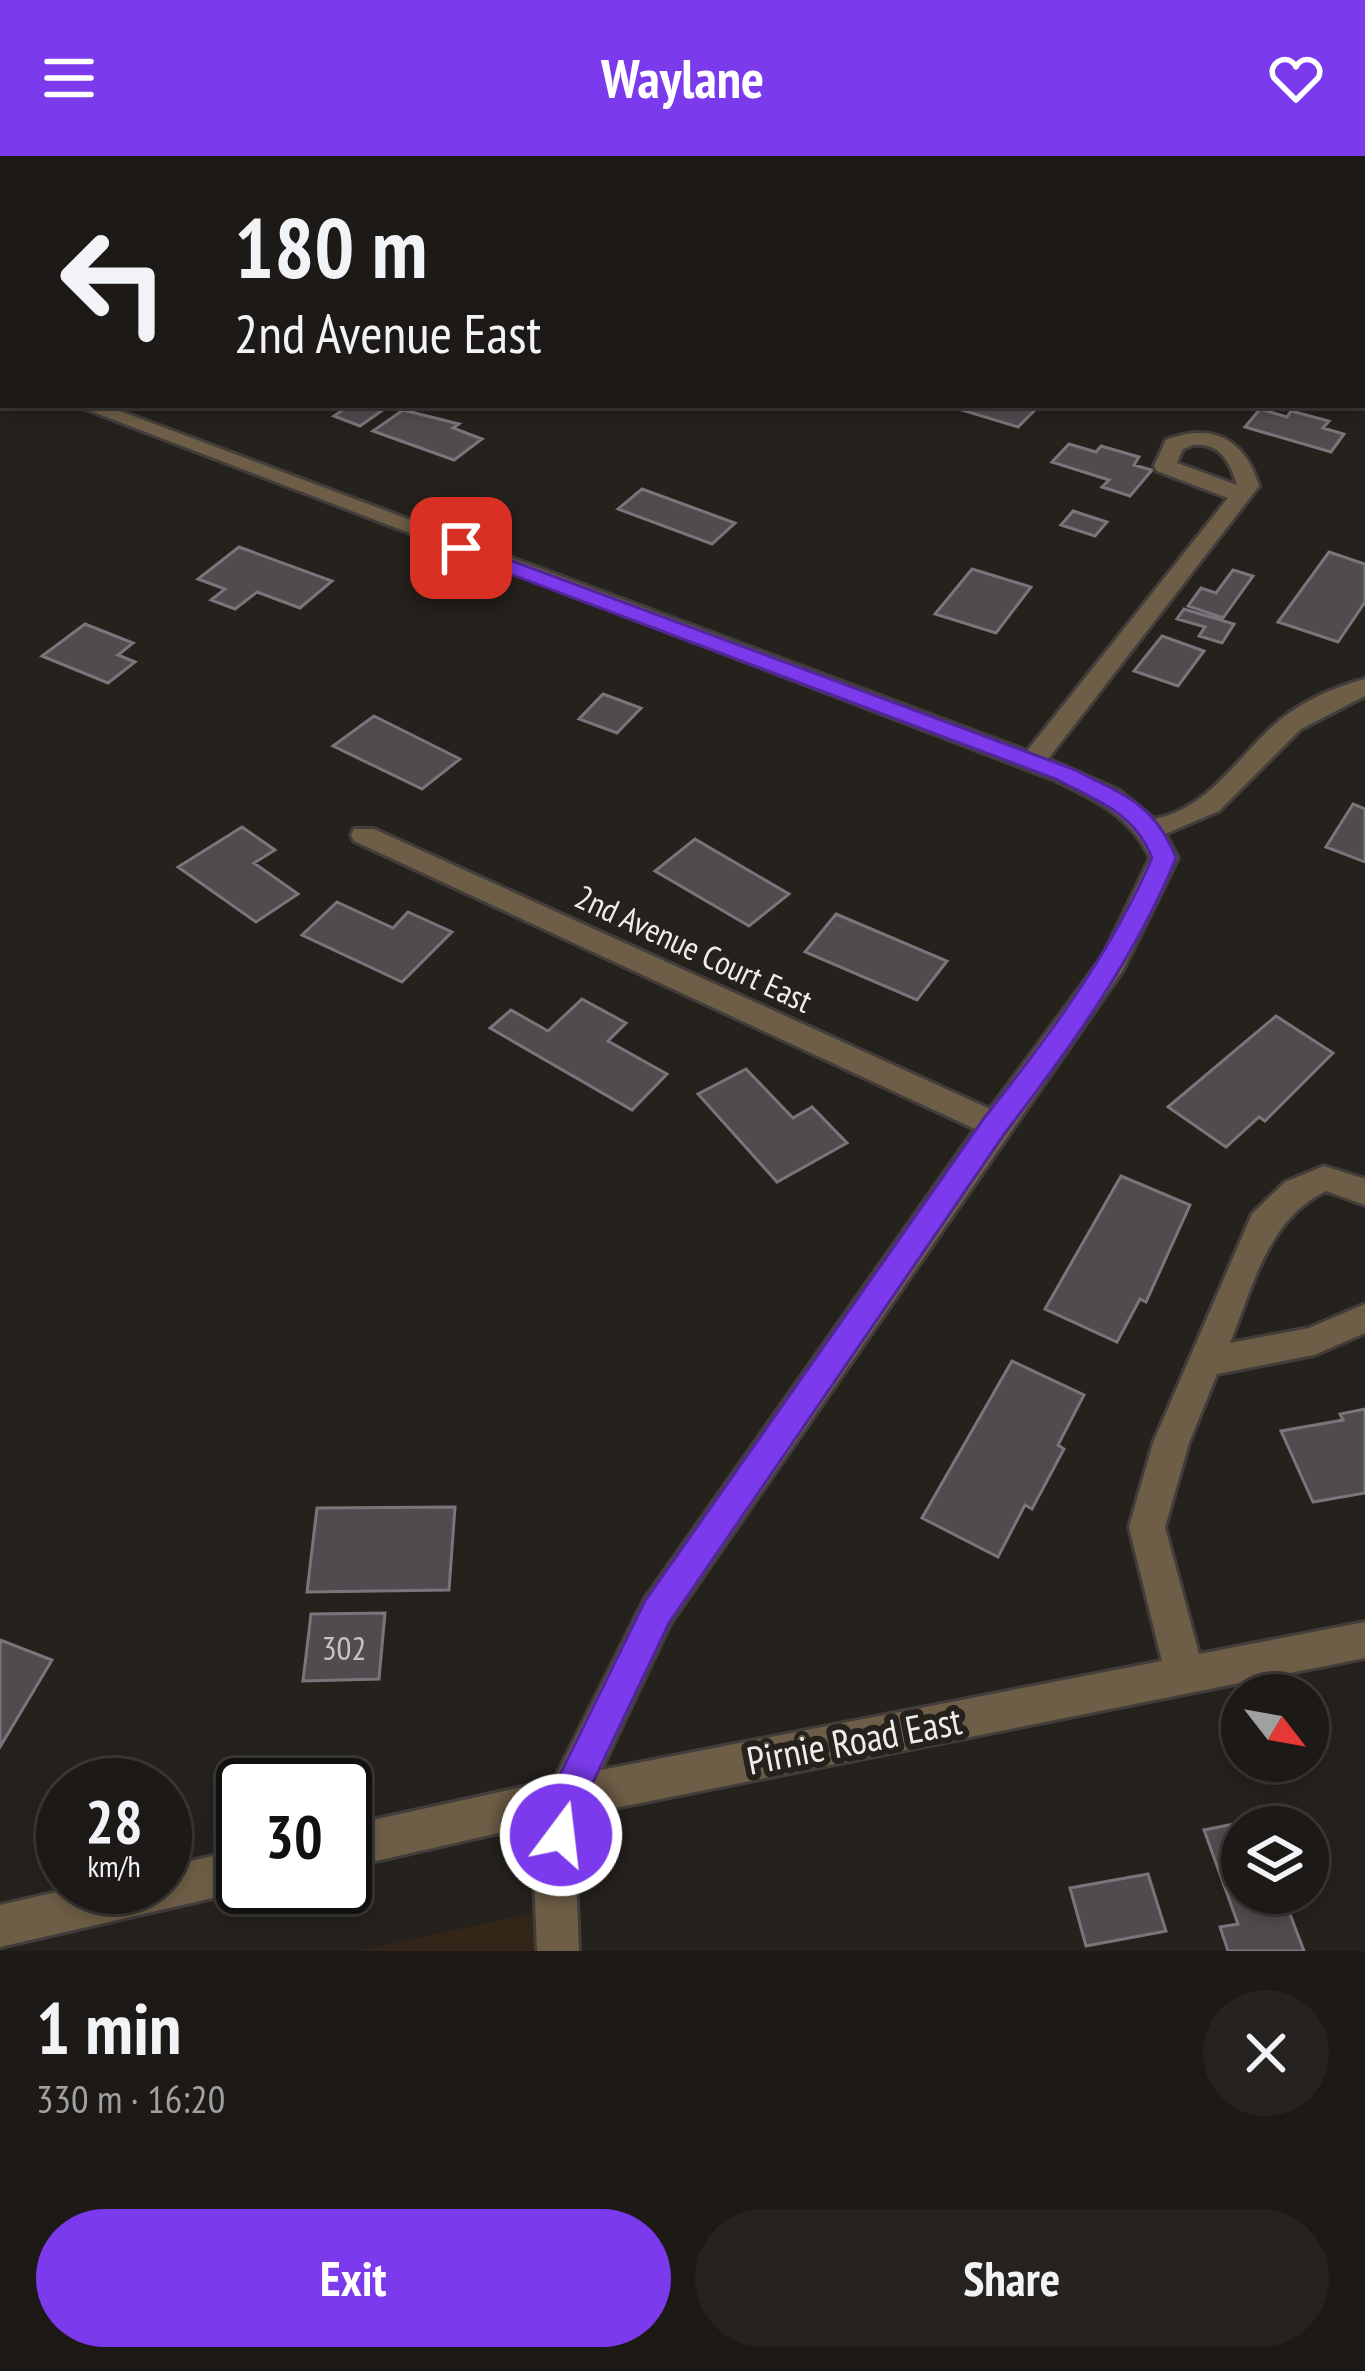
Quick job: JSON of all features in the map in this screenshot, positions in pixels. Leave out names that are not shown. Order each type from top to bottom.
[{"type":"street","points":[[93,408],[1032,762],[1096,790],[1152,828],[1164,858],[1147,902],[1055,1048],[995,1125],[657,1612],[567,1797],[555,1874],[558,1951]]},
{"type":"street","points":[[1032,762],[1242,495]]},
{"type":"street","points":[[1152,828],[1185,825],[1211,806],[1286,728],[1327,700],[1365,687]]},
{"type":"street","name":"2nd Avenue Court East","points":[[364,836],[995,1125]]},
{"type":"street","points":[[1185,1676],[1147,1527],[1171,1442],[1263,1223],[1296,1191],[1324,1178],[1365,1192]]},
{"type":"street","points":[[1206,1362],[1314,1341],[1365,1318]]},
{"type":"street","name":"Pirnie Road East","points":[[372,1841],[567,1797],[1365,1640]]},
{"type":"street","points":[[0,1926],[216,1876]]},
{"type":"shaded area","points":[[542,1911],[548,1951],[358,1951]]},
{"type":"building","points":[[346,408],[386,408],[360,426],[334,416]]},
{"type":"building","points":[[964,408],[1037,408],[1018,427]]},
{"type":"building","points":[[1260,409],[1329,421],[1323,428],[1344,434],[1331,452],[1245,427]]},
{"type":"building","points":[[403,410],[459,424],[453,428],[482,439],[454,460],[373,431]]},
{"type":"building","points":[[1069,444],[1096,452],[1101,446],[1139,457],[1134,465],[1152,470],[1130,496],[1102,487],[1109,480],[1052,462]]},
{"type":"building","points":[[642,489],[735,523],[712,544],[618,509]]},
{"type":"building","points":[[1073,511],[1107,522],[1095,536],[1061,525]]},
{"type":"building","points":[[239,547],[332,581],[300,608],[257,592],[235,609],[211,600],[225,589],[198,579]]},
{"type":"building","points":[[1329,552],[1365,564],[1365,602],[1338,642],[1278,622]]},
{"type":"building","points":[[972,569],[1031,587],[996,633],[935,614]]},
{"type":"building","points":[[1233,570],[1253,576],[1223,618],[1188,606],[1201,588],[1216,593]]},
{"type":"building","points":[[1184,609],[1234,624],[1222,643],[1199,636],[1205,627],[1177,619]]},
{"type":"building","points":[[85,624],[133,643],[118,655],[135,662],[108,683],[42,656]]},
{"type":"building","points":[[1162,636],[1204,651],[1178,686],[1134,671]]},
{"type":"building","points":[[603,694],[641,708],[617,733],[579,719]]},
{"type":"building","points":[[374,716],[460,759],[422,789],[333,746]]},
{"type":"building","points":[[1353,804],[1365,809],[1365,862],[1326,847]]},
{"type":"building","points":[[242,827],[275,850],[254,863],[298,894],[256,922],[178,867]]},
{"type":"building","points":[[695,839],[789,894],[749,926],[655,871]]},
{"type":"building","points":[[337,902],[393,928],[408,912],[452,932],[402,982],[302,935]]},
{"type":"building","points":[[836,914],[947,961],[917,1000],[805,952]]},
{"type":"building","points":[[582,999],[626,1023],[608,1041],[667,1074],[632,1110],[490,1028],[511,1010],[548,1031]]},
{"type":"building","points":[[1276,1016],[1333,1053],[1265,1121],[1259,1117],[1226,1147],[1168,1107]]},
{"type":"building","points":[[746,1069],[793,1118],[812,1107],[847,1143],[777,1182],[698,1094]]},
{"type":"building","points":[[1121,1176],[1190,1205],[1146,1302],[1140,1299],[1117,1342],[1045,1309]]},
{"type":"building","points":[[1012,1361],[1084,1395],[1058,1445],[1064,1449],[1032,1509],[1025,1505],[998,1557],[922,1518]]},
{"type":"building","points":[[1365,1409],[1365,1493],[1313,1502],[1281,1431],[1343,1420],[1340,1414]]},
{"type":"building","points":[[455,1507],[449,1590],[307,1592],[317,1508]]},
{"type":"building","points":[[385,1613],[379,1679],[303,1681],[311,1614]]},
{"type":"building","points":[[0,1640],[52,1660],[0,1747]]},
{"type":"building","points":[[1221,1827],[1221,1877],[1204,1830]]},
{"type":"building","points":[[1148,1874],[1166,1931],[1086,1946],[1070,1888]]},
{"type":"building","points":[[1234,1914],[1290,1914],[1304,1951],[1228,1951],[1220,1927],[1238,1924]]},
{"type":"route","points":[[461,548],[1064,774],[1127,807],[1152,828],[1164,858],[1140,916],[1055,1048],[995,1125],[657,1612],[567,1797],[561,1835]]}]
